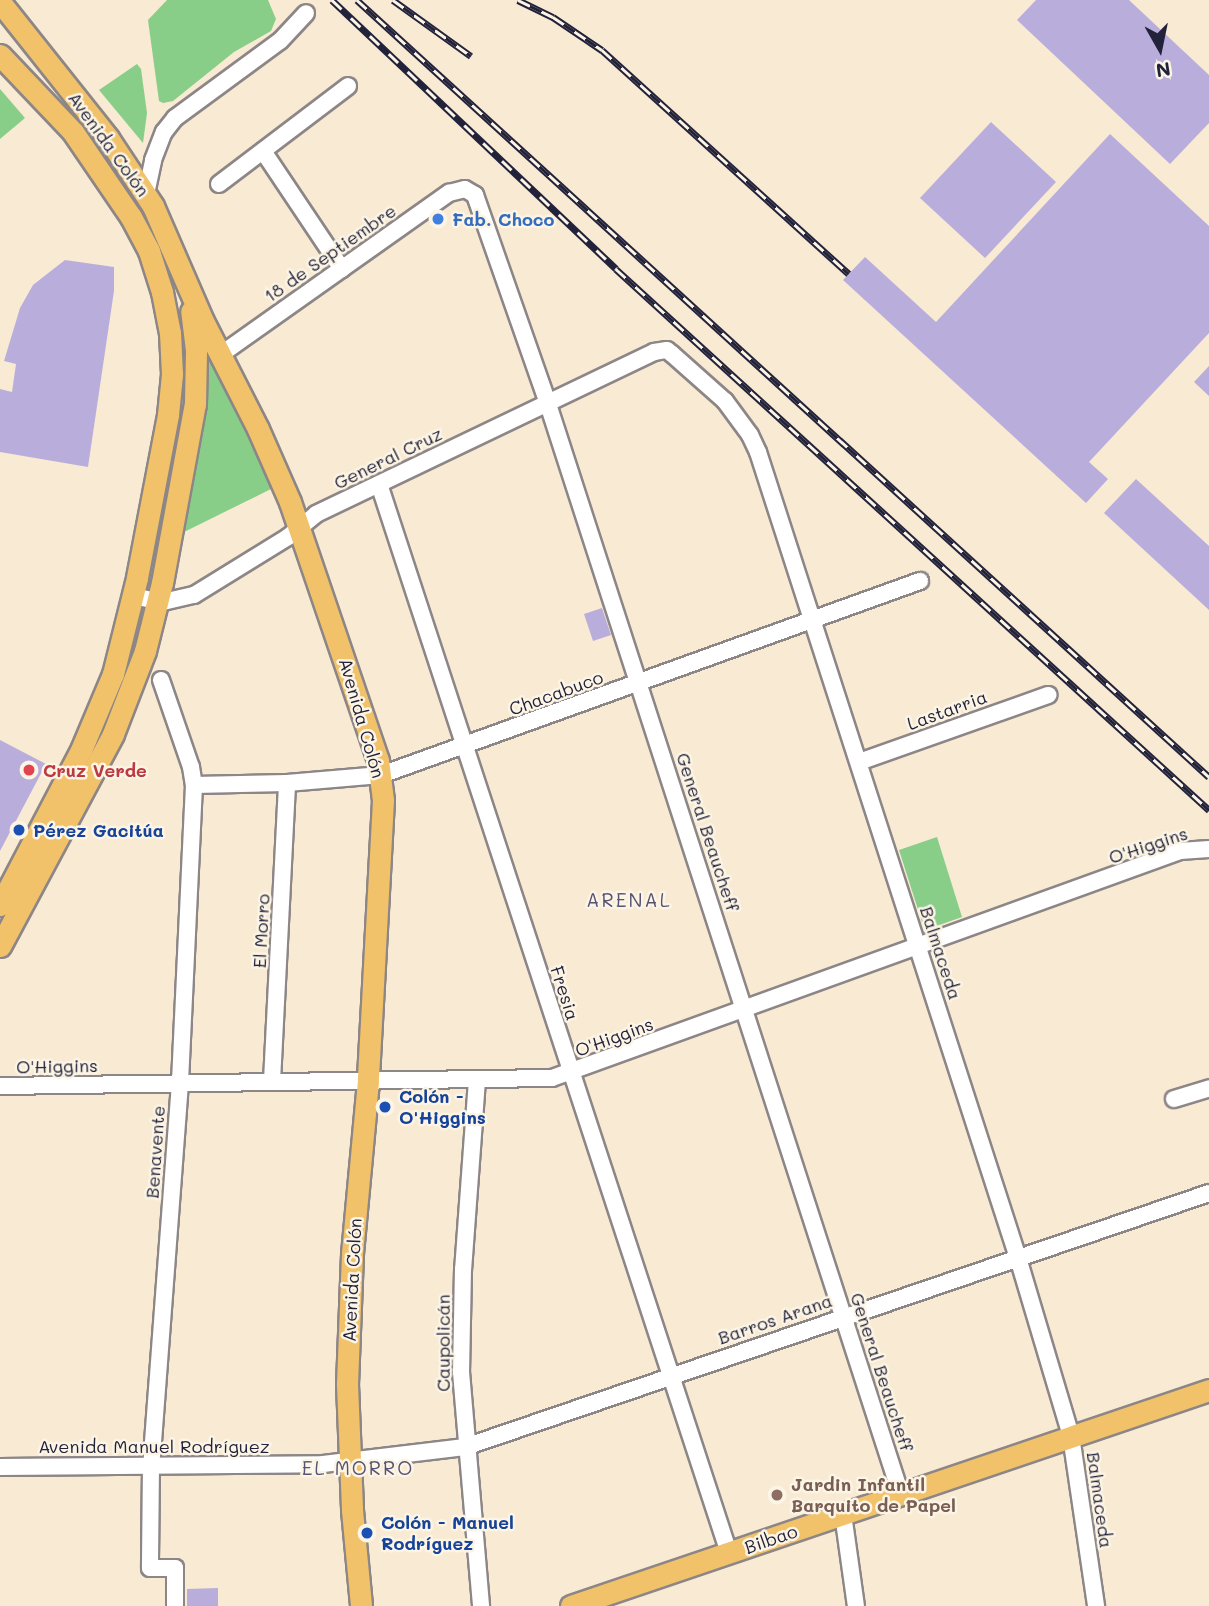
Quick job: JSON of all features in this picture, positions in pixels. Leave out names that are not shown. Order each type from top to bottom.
[{"type":"main road","name":"Avenida Colón","points":[[0,2],[131,169],[146,194],[220,355],[269,453],[300,527],[381,775],[383,800],[368,1081],[348,1320],[349,1461],[361,1606]]},
{"type":"main road","name":"Avenida Colón","points":[[0,55],[36,90],[86,148],[113,186],[142,237],[156,270],[167,312],[172,374],[165,435],[132,596]]},
{"type":"main road","points":[[0,946],[113,734],[141,661],[158,602],[189,446],[196,387],[195,335],[180,268]]},
{"type":"main road","points":[[0,905],[103,702],[132,596]]},
{"type":"main road","name":"Bilbao","points":[[571,1606],[611,1600],[729,1553],[1209,1390]]},
{"type":"street","points":[[146,194],[153,160],[164,132],[181,111],[280,41],[306,13]]},
{"type":"street","points":[[219,184],[348,86]]},
{"type":"street","points":[[263,151],[342,269]]},
{"type":"street","points":[[131,169],[144,167],[153,160]]},
{"type":"street","name":"18 de Septiembre","points":[[220,355],[449,193],[465,189]]},
{"type":"street","name":"General Beaucheff","points":[[465,189],[478,201],[547,401],[901,1494]]},
{"type":"street","name":"General Cruz","points":[[132,596],[158,602],[178,601],[194,595],[316,514],[547,401],[654,352],[667,350]]},
{"type":"street","name":"Balmaceda","points":[[667,350],[725,401],[755,442],[1018,1258],[1071,1436],[1096,1606]]},
{"type":"street","name":"Fresia","points":[[379,484],[729,1553]]},
{"type":"street","name":"Chacabuco","points":[[194,785],[287,783],[381,775],[465,747],[920,581]]},
{"type":"street","name":"Benavente","points":[[162,680],[191,766],[194,785],[180,1083],[150,1466],[150,1568],[175,1568],[175,1606]]},
{"type":"street","name":"Lastarria","points":[[859,762],[1048,695]]},
{"type":"street","name":"El Morro","points":[[272,1081],[287,783]]},
{"type":"street","name":"O'Higgins","points":[[0,1086],[552,1078],[1180,851],[1209,849]]},
{"type":"street","name":"Caupolicán","points":[[477,1080],[463,1269],[461,1372],[465,1447],[481,1606]]},
{"type":"street","points":[[1174,1099],[1209,1088]]},
{"type":"street","name":"Barros Arana","points":[[349,1461],[465,1447],[845,1315],[1209,1193]]},
{"type":"street","name":"Avenida Manuel Rodríguez","points":[[0,1466],[150,1466],[349,1461]]},
{"type":"street","points":[[843,1514],[856,1606]]},
{"type":"green space","points":[[167,0],[268,0],[276,19],[271,31],[234,52],[173,101],[163,103],[159,101],[148,20]]},
{"type":"green space","points":[[137,64],[141,69],[147,113],[143,143],[99,90]]},
{"type":"green space","points":[[0,89],[25,118],[0,139]]},
{"type":"green space","points":[[212,358],[275,487],[178,535],[204,359]]},
{"type":"green space","points":[[937,837],[962,917],[931,928],[922,922],[899,850]]},
{"type":"building","points":[[1036,0],[1129,0],[1209,75],[1209,123],[1170,164],[1017,20]]},
{"type":"building","points":[[991,122],[1056,182],[985,258],[920,198]]},
{"type":"building","points":[[1110,134],[1209,226],[1209,333],[1089,462],[1108,479],[1086,503],[843,280],[865,257],[936,322]]},
{"type":"building","points":[[65,260],[114,267],[114,291],[88,467],[0,452],[0,389],[12,392],[16,364],[4,361],[20,308],[33,285]]},
{"type":"building","points":[[1209,366],[1209,396],[1194,382]]},
{"type":"building","points":[[1136,479],[1209,546],[1209,610],[1104,513]]},
{"type":"building","points":[[602,608],[611,635],[593,641],[584,614]]},
{"type":"building","points":[[0,740],[46,764],[0,851]]},
{"type":"building","points":[[218,1588],[218,1606],[187,1606],[187,1589]]},
{"type":"railway","points":[[332,0],[616,269],[1209,810]]},
{"type":"railway","points":[[357,0],[1209,777]]},
{"type":"railway","points":[[393,0],[471,56]]},
{"type":"railway","points":[[518,0],[553,17],[602,50],[849,274]]},
{"type":"place","name":"Fab. Choco","points":[[438,219]]},
{"type":"place","name":"Cruz Verde","points":[[29,770]]},
{"type":"place","name":"Pérez Gacitúa","points":[[19,830]]},
{"type":"place","name":"Colón - O'Higgins","points":[[385,1107]]},
{"type":"place","name":"Jardin Infantil Barquito de Papel","points":[[777,1495]]},
{"type":"place","name":"Colón - Manuel Rodríguez","points":[[367,1533]]},
{"type":"district","name":"ARENAL","points":[[629,900]]},
{"type":"district","name":"EL MORRO","points":[[358,1468]]}]
